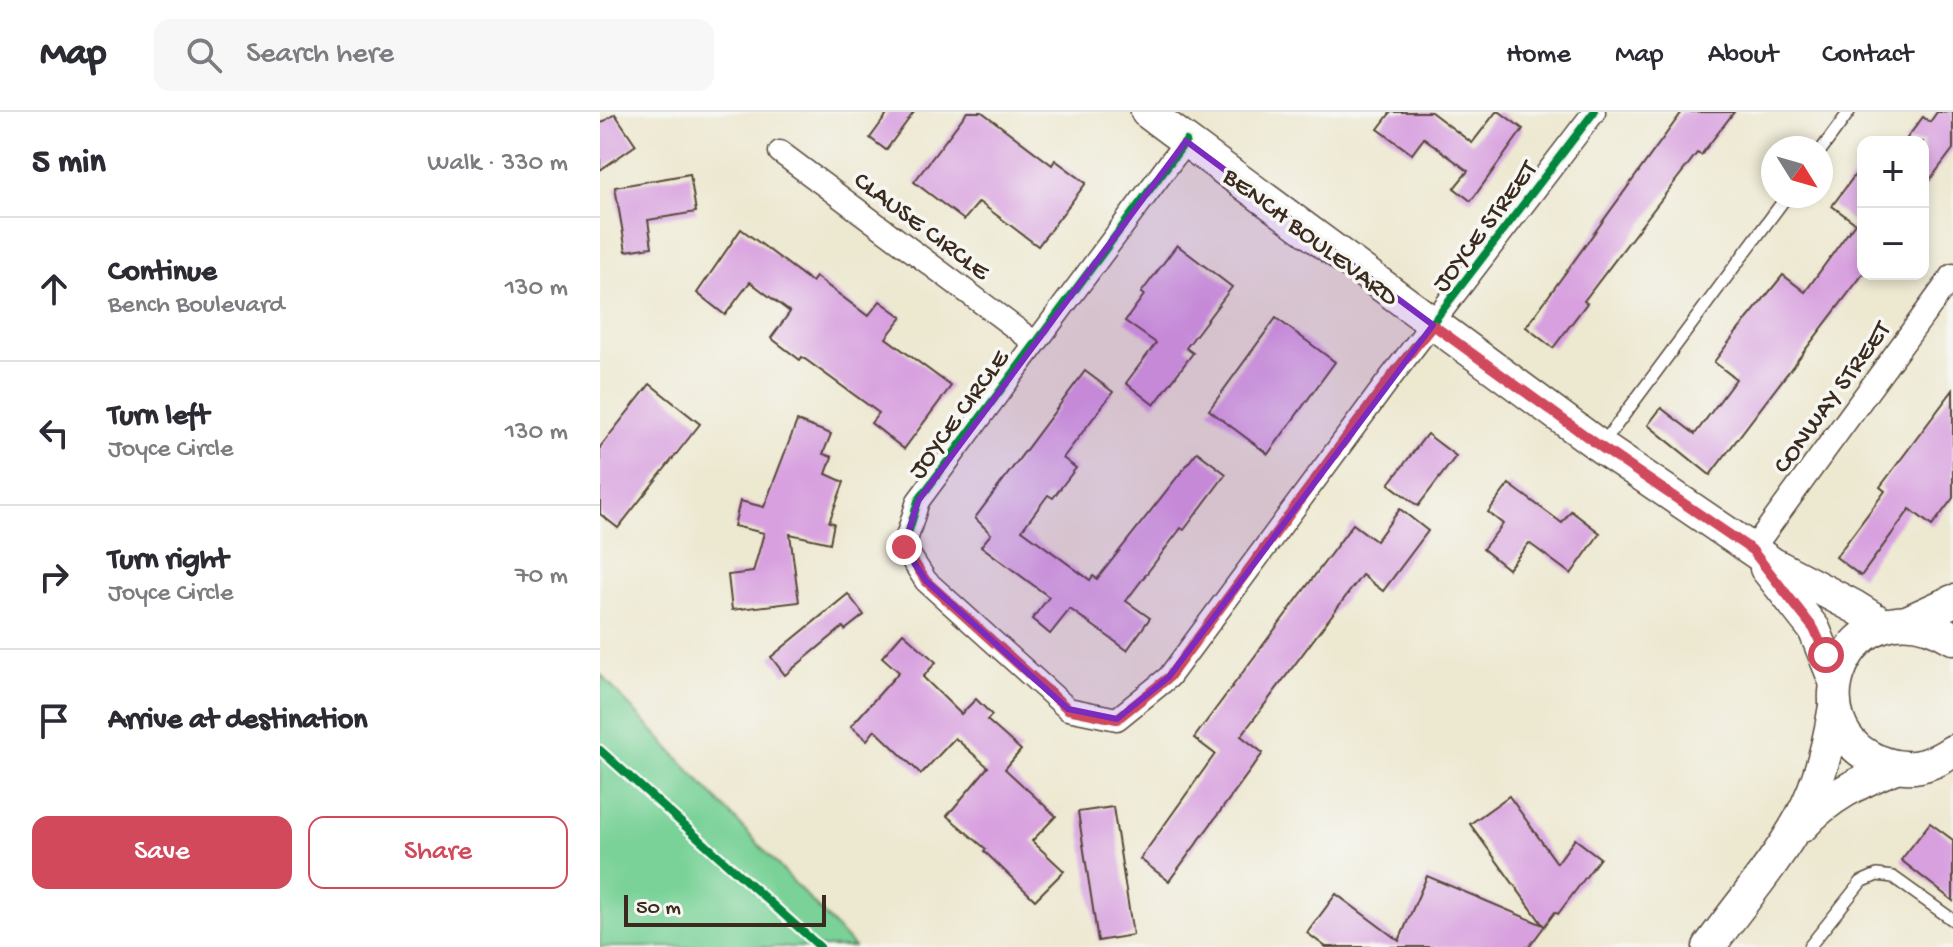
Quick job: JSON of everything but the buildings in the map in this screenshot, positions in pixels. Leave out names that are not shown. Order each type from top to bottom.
[{"type":"main road","name":"BENCH BOULEVARD","points":[[1147,112],[1601,447],[1752,550],[1896,623],[1934,626],[1953,638]]},
{"type":"main road","name":"BENCH BOULEVARD","points":[[1752,550],[1814,629],[1835,693],[1842,728],[1855,746],[1874,760],[1924,768]]},
{"type":"main road","points":[[1709,947],[1800,818],[1831,736],[1835,693],[1845,657],[1861,638],[1953,601]]},
{"type":"main road","points":[[1780,849],[1818,808],[1851,786],[1924,768],[1953,751]]},
{"type":"street","name":"JOYCE STREET","points":[[1433,325],[1594,112]]},
{"type":"street","name":"JOYCE CIRCLE","points":[[1186,141],[918,501],[904,547],[926,581],[1068,709],[1117,719],[1169,677],[1391,377],[1433,325]]},
{"type":"street","name":"CLAUSE CIRCLE","points":[[780,152],[1034,342]]},
{"type":"street","name":"CONWAY STREET","points":[[1752,550],[1953,275]]},
{"type":"lane","points":[[1831,136],[1849,112]]},
{"type":"lane","points":[[1601,447],[1778,208]]},
{"type":"lane","points":[[1809,947],[1861,882],[1877,875],[1893,877],[1953,920]]},
{"type":"highlighted area","points":[[1186,141],[1433,325],[1169,677],[1117,719],[1068,709],[926,581],[904,547],[918,501]]},
{"type":"green space","points":[[600,674],[854,947],[600,947]]},
{"type":"cycle path","points":[[1186,141],[918,501],[904,547],[926,581],[1068,709],[1117,719],[1169,677],[1391,377],[1594,112]]},
{"type":"cycle path","points":[[600,750],[820,947]]},
{"type":"route","points":[[904,547],[926,581],[1068,709],[1117,719],[1169,677],[1391,377],[1433,325],[1601,447],[1752,550],[1814,629],[1826,655]]}]
